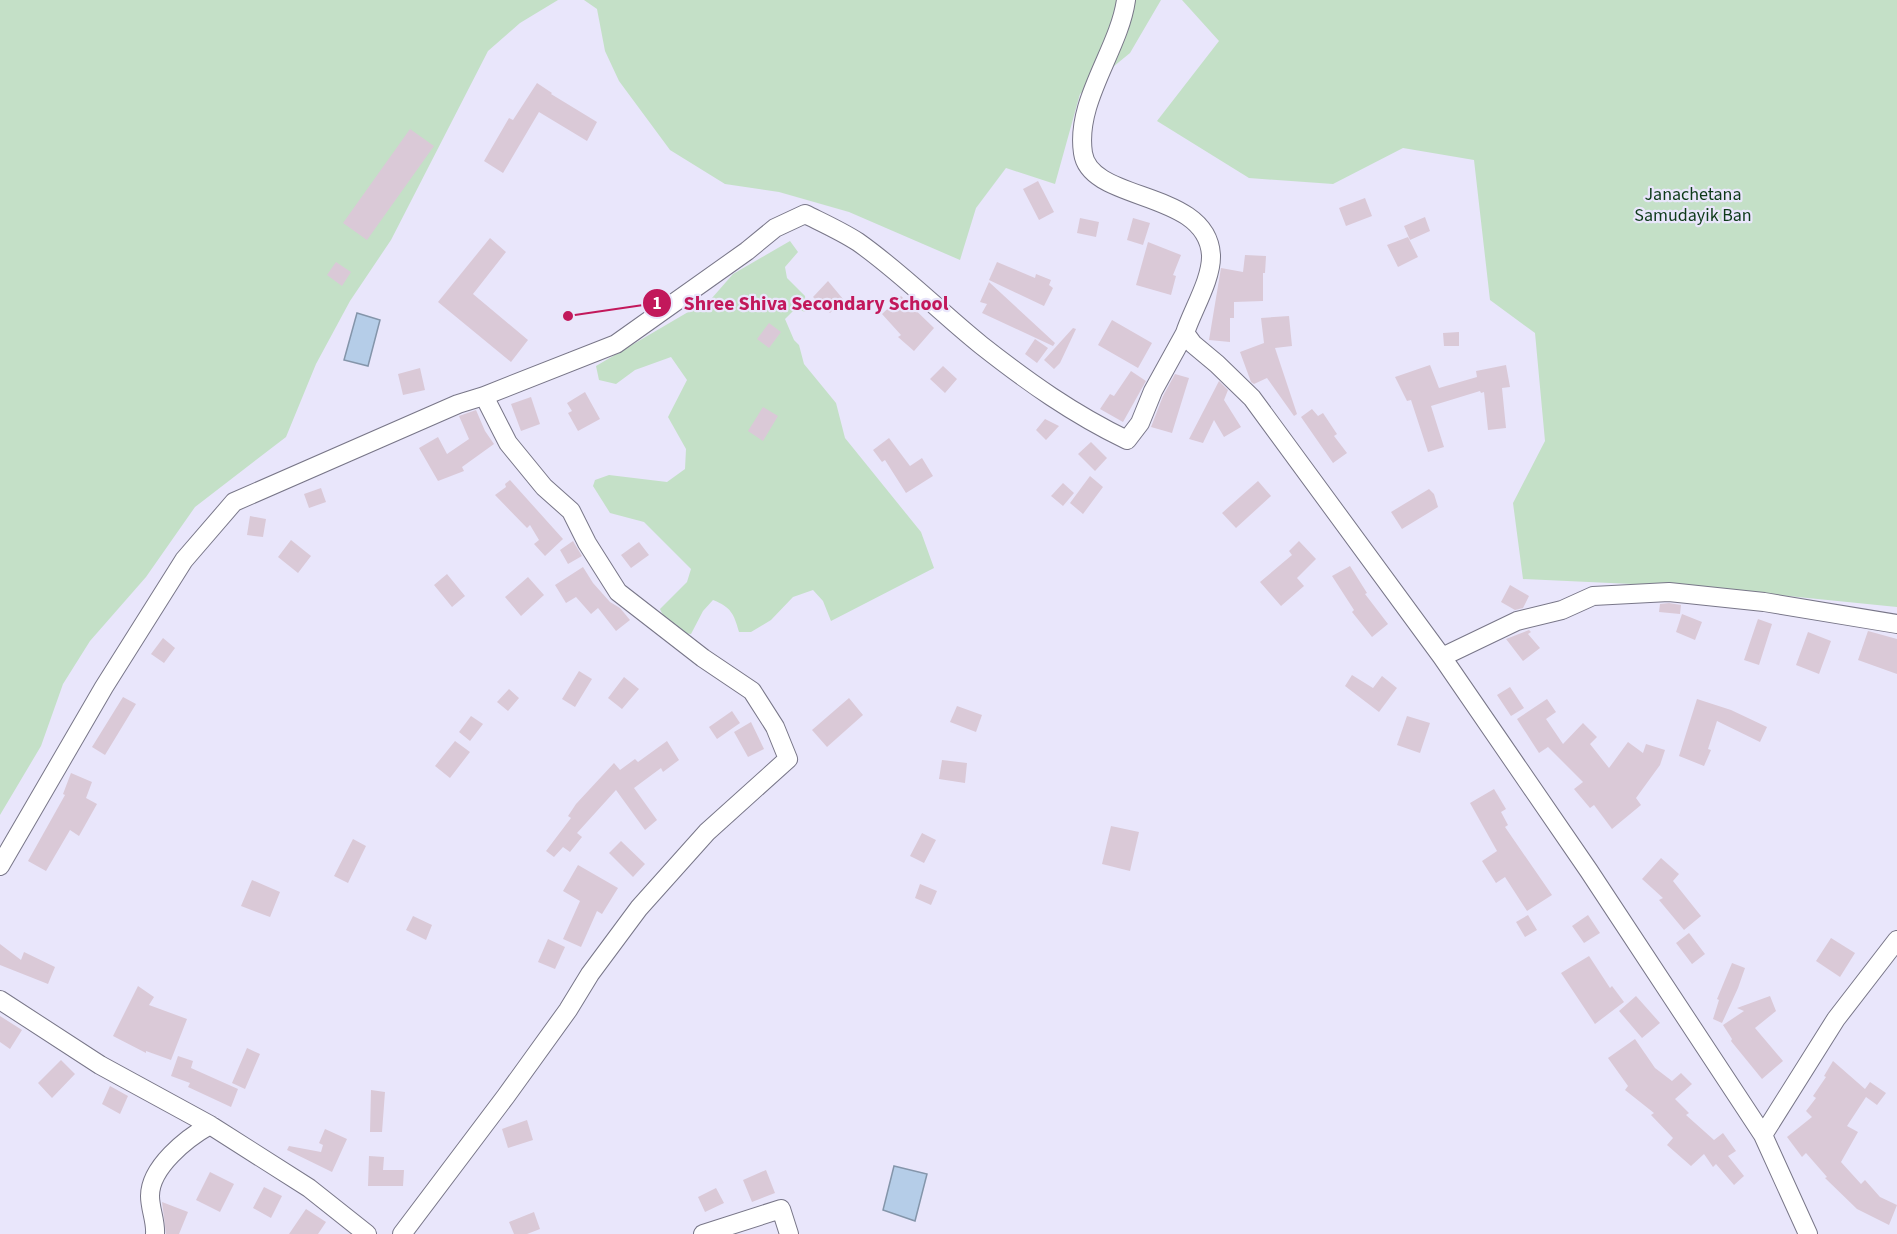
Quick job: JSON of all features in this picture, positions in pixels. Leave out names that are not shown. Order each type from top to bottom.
[{"type":"street","points":[[0,866],[104,687],[184,560],[234,501],[438,413],[616,344],[775,228],[805,214],[835,228],[858,243],[915,287],[981,345],[1063,406],[1089,422],[1127,440],[1140,423],[1153,391],[1185,333],[1200,299],[1211,258],[1208,239],[1200,227],[1171,207],[1107,182],[1087,167],[1083,154],[1082,135],[1086,113],[1096,80],[1123,19],[1126,0]]},
{"type":"street","points":[[1185,333],[1193,344],[1217,363],[1252,398],[1442,657],[1589,871],[1763,1135],[1808,1234]]},
{"type":"street","points":[[402,1234],[506,1096],[568,1010],[590,974],[639,908],[707,832],[788,759],[775,728],[752,691],[702,658],[618,592],[587,543],[571,511],[544,487],[508,443],[484,396]]},
{"type":"street","points":[[1442,657],[1517,621],[1562,610],[1593,596],[1669,592],[1764,602],[1897,624]]},
{"type":"street","points":[[1763,1135],[1836,1019],[1897,939]]},
{"type":"street","points":[[0,1000],[100,1065],[210,1125],[309,1188],[367,1234]]},
{"type":"street","points":[[155,1234],[150,1195],[158,1170],[198,1132],[210,1125]]},
{"type":"street","points":[[703,1234],[782,1209],[789,1234]]},
{"type":"green space","points":[[0,0],[558,0],[520,23],[488,51],[391,240],[350,301],[316,364],[286,437],[195,507],[146,577],[90,641],[63,684],[41,746],[0,815]]},
{"type":"green space","points":[[584,0],[1161,0],[1130,53],[1080,94],[1055,184],[1006,168],[976,208],[960,260],[849,212],[779,192],[725,184],[670,150],[619,81],[605,51],[597,9]]},
{"type":"green space","name":"Janachetana Samudayik Ban","points":[[1182,0],[1897,0],[1897,607],[1697,587],[1523,579],[1513,503],[1545,441],[1535,333],[1490,300],[1474,160],[1403,148],[1333,184],[1249,178],[1157,121],[1219,41]]},
{"type":"green space","points":[[790,241],[798,252],[785,267],[787,278],[805,296],[806,312],[795,309],[785,319],[794,340],[799,345],[804,364],[836,403],[845,438],[921,532],[934,568],[831,621],[823,601],[813,590],[793,597],[771,620],[751,632],[739,632],[731,612],[724,605],[713,600],[703,611],[691,634],[682,632],[665,618],[660,609],[687,582],[691,569],[644,522],[610,513],[593,486],[595,480],[609,475],[667,482],[685,469],[686,449],[668,417],[687,380],[671,357],[635,370],[616,384],[599,380],[596,366],[712,298],[733,274]]},
{"type":"water","points":[[357,313],[380,320],[368,366],[344,360]]},
{"type":"water","points":[[894,1166],[927,1174],[915,1221],[883,1210]]},
{"type":"building","points":[[537,83],[597,122],[587,141],[539,112],[503,173],[484,161],[509,118],[513,120]]},
{"type":"building","points":[[410,129],[434,146],[367,240],[343,223]]},
{"type":"building","points":[[1038,181],[1054,212],[1039,220],[1023,189]]},
{"type":"building","points":[[1365,198],[1372,216],[1346,226],[1339,208]]},
{"type":"building","points":[[1425,217],[1430,231],[1410,240],[1404,226]]},
{"type":"building","points":[[1080,218],[1099,222],[1096,237],[1077,233]]},
{"type":"building","points":[[1133,218],[1150,223],[1143,245],[1127,240]]},
{"type":"building","points":[[1408,237],[1418,257],[1398,267],[1387,245]]},
{"type":"building","points":[[490,238],[506,252],[473,294],[528,340],[511,362],[438,302]]},
{"type":"building","points":[[1148,242],[1181,255],[1173,275],[1176,276],[1171,295],[1136,285]]},
{"type":"building","points":[[1245,255],[1266,256],[1265,273],[1263,273],[1263,301],[1234,302],[1234,318],[1230,318],[1230,342],[1209,340],[1221,268],[1243,272]]},
{"type":"building","points":[[336,262],[351,272],[342,286],[327,275]]},
{"type":"building","points":[[997,262],[1035,278],[1036,274],[1051,280],[1049,285],[1053,288],[1044,306],[989,280]]},
{"type":"building","points":[[828,281],[843,299],[830,313],[813,297]]},
{"type":"building","points":[[989,282],[1055,343],[1053,346],[982,313],[987,304],[980,302]]},
{"type":"building","points":[[901,296],[934,328],[914,351],[898,337],[901,335],[882,314]]},
{"type":"building","points":[[1289,316],[1292,346],[1275,348],[1297,414],[1294,416],[1267,378],[1254,384],[1251,382],[1240,352],[1264,343],[1261,318]]},
{"type":"building","points":[[1112,320],[1152,343],[1138,368],[1098,345]]},
{"type":"building","points":[[769,323],[781,332],[769,348],[757,339]]},
{"type":"building","points":[[1073,328],[1076,329],[1060,363],[1054,369],[1044,360]]},
{"type":"building","points":[[1459,332],[1459,346],[1444,346],[1443,333]]},
{"type":"building","points":[[1035,339],[1048,348],[1037,363],[1025,354]]},
{"type":"building","points":[[1430,365],[1439,388],[1477,377],[1476,371],[1506,365],[1510,387],[1502,388],[1506,428],[1488,430],[1484,392],[1480,391],[1431,406],[1444,447],[1428,452],[1411,400],[1407,401],[1395,377]]},
{"type":"building","points":[[943,366],[957,379],[945,393],[930,379]]},
{"type":"building","points":[[420,368],[425,390],[403,395],[398,374]]},
{"type":"building","points":[[1131,371],[1146,381],[1123,422],[1100,409],[1110,394],[1114,396]]},
{"type":"building","points":[[1175,374],[1189,378],[1172,433],[1151,427],[1163,396]]},
{"type":"building","points":[[1219,381],[1228,390],[1224,400],[1241,427],[1224,437],[1214,420],[1203,443],[1189,439]]},
{"type":"building","points":[[585,392],[600,419],[578,431],[568,413],[572,411],[567,403]]},
{"type":"building","points":[[531,397],[540,424],[521,431],[511,404]]},
{"type":"building","points":[[763,407],[778,416],[763,441],[748,431]]},
{"type":"building","points":[[1312,409],[1318,416],[1323,413],[1337,434],[1334,436],[1347,453],[1333,463],[1301,417]]},
{"type":"building","points":[[476,410],[485,431],[494,444],[462,467],[464,471],[438,481],[419,448],[438,437],[447,454],[469,439],[459,416]]},
{"type":"building","points":[[1045,419],[1059,426],[1046,440],[1036,430]]},
{"type":"building","points":[[889,438],[910,466],[922,458],[933,476],[906,493],[885,460],[882,462],[873,450]]},
{"type":"building","points":[[1091,442],[1107,458],[1095,471],[1078,454]]},
{"type":"building","points":[[1090,476],[1103,487],[1083,514],[1070,503]]},
{"type":"building","points":[[510,480],[563,539],[545,556],[534,544],[539,540],[530,525],[527,528],[495,495],[506,487],[505,484]]},
{"type":"building","points":[[1258,481],[1271,496],[1236,528],[1222,513]]},
{"type":"building","points":[[1063,483],[1074,493],[1063,506],[1051,496]]},
{"type":"building","points":[[321,488],[326,502],[309,508],[304,494]]},
{"type":"building","points":[[1429,489],[1434,494],[1438,507],[1402,529],[1391,512]]},
{"type":"building","points":[[250,516],[266,519],[263,537],[247,535]]},
{"type":"building","points":[[291,540],[311,556],[298,573],[278,557]]},
{"type":"building","points":[[573,541],[582,556],[568,564],[560,550]]},
{"type":"building","points":[[1299,541],[1316,559],[1297,578],[1304,586],[1281,606],[1260,582],[1292,555],[1289,551]]},
{"type":"building","points":[[639,542],[649,555],[631,568],[621,555]]},
{"type":"building","points":[[1350,566],[1367,593],[1365,594],[1388,624],[1372,637],[1352,612],[1354,610],[1332,576]]},
{"type":"building","points":[[583,567],[593,583],[630,620],[616,631],[598,608],[591,614],[576,597],[566,603],[555,585]]},
{"type":"building","points":[[447,574],[465,596],[452,607],[434,585]]},
{"type":"building","points":[[528,577],[544,595],[521,616],[505,597]]},
{"type":"building","points":[[1510,585],[1529,596],[1523,608],[1515,610],[1501,602]]},
{"type":"building","points":[[1660,604],[1681,605],[1680,614],[1659,612]]},
{"type":"building","points":[[1682,614],[1702,622],[1695,640],[1676,632]]},
{"type":"building","points":[[1758,619],[1772,624],[1759,665],[1744,660]]},
{"type":"building","points":[[1529,630],[1531,632],[1528,634],[1540,648],[1523,661],[1506,639]]},
{"type":"building","points":[[1868,631],[1897,639],[1897,674],[1858,660]]},
{"type":"building","points":[[1808,632],[1831,641],[1819,674],[1796,665]]},
{"type":"building","points":[[163,638],[175,648],[164,663],[151,654]]},
{"type":"building","points":[[579,671],[592,679],[575,707],[562,699]]},
{"type":"building","points":[[1352,675],[1373,688],[1382,676],[1397,688],[1379,712],[1345,686]]},
{"type":"building","points":[[624,677],[639,689],[622,709],[608,698]]},
{"type":"building","points":[[1510,687],[1524,708],[1511,716],[1497,695]]},
{"type":"building","points":[[509,689],[519,698],[508,711],[497,702]]},
{"type":"building","points":[[123,697],[136,704],[105,755],[92,747]]},
{"type":"building","points":[[849,698],[863,715],[827,747],[812,730]]},
{"type":"building","points":[[1547,699],[1556,712],[1546,719],[1563,744],[1583,723],[1597,737],[1590,744],[1609,768],[1628,742],[1643,753],[1646,744],[1665,750],[1660,765],[1636,798],[1641,805],[1612,829],[1594,805],[1590,808],[1574,789],[1583,782],[1548,747],[1539,753],[1517,719]]},
{"type":"building","points":[[1697,699],[1731,710],[1767,727],[1760,742],[1717,721],[1708,749],[1711,750],[1704,766],[1679,756]]},
{"type":"building","points":[[957,706],[982,715],[976,732],[950,722]]},
{"type":"building","points":[[732,711],[740,723],[717,739],[709,727]]},
{"type":"building","points":[[471,716],[483,724],[470,741],[459,732]]},
{"type":"building","points":[[1407,716],[1430,723],[1420,753],[1397,745]]},
{"type":"building","points":[[751,722],[764,749],[748,757],[734,732]]},
{"type":"building","points":[[455,741],[470,752],[450,778],[435,766]]},
{"type":"building","points":[[667,741],[679,760],[663,772],[661,768],[634,788],[657,820],[645,830],[616,790],[577,833],[582,837],[570,852],[563,847],[554,857],[546,851],[571,818],[568,816],[576,804],[614,763],[620,770],[635,759],[638,762]]},
{"type":"building","points":[[942,760],[967,763],[965,783],[939,779]]},
{"type":"building","points":[[71,773],[92,782],[86,798],[97,804],[79,836],[70,830],[46,871],[28,861],[65,795],[63,794]]},
{"type":"building","points":[[1494,789],[1506,809],[1501,812],[1508,825],[1505,827],[1552,895],[1527,911],[1505,877],[1496,883],[1482,861],[1497,851],[1470,803]]},
{"type":"building","points":[[1111,826],[1139,832],[1130,871],[1102,864]]},
{"type":"building","points":[[922,833],[936,840],[924,863],[910,856]]},
{"type":"building","points":[[353,839],[366,846],[348,883],[334,876]]},
{"type":"building","points":[[621,841],[645,864],[633,877],[609,853]]},
{"type":"building","points":[[1661,858],[1679,874],[1673,881],[1701,916],[1684,930],[1659,900],[1663,898],[1642,879]]},
{"type":"building","points":[[578,865],[618,888],[602,914],[597,911],[581,947],[563,939],[580,901],[563,891]]},
{"type":"building","points":[[252,880],[280,892],[270,917],[241,906]]},
{"type":"building","points":[[920,884],[937,891],[931,905],[915,898]]},
{"type":"building","points":[[1528,915],[1537,930],[1525,937],[1516,922]]},
{"type":"building","points":[[1588,915],[1600,933],[1584,943],[1572,926]]},
{"type":"building","points":[[413,916],[432,925],[426,940],[406,930]]},
{"type":"building","points":[[1689,933],[1705,954],[1692,964],[1676,943]]},
{"type":"building","points":[[1831,938],[1855,953],[1840,977],[1816,961]]},
{"type":"building","points":[[548,939],[565,947],[555,969],[538,962]]},
{"type":"building","points":[[0,944],[21,960],[24,952],[55,967],[48,984],[0,965]]},
{"type":"building","points":[[1589,956],[1610,988],[1612,986],[1624,1002],[1595,1024],[1561,973]]},
{"type":"building","points":[[1732,963],[1745,968],[1722,1023],[1713,1019],[1719,1000],[1717,999]]},
{"type":"building","points":[[138,986],[154,997],[149,1005],[187,1019],[171,1060],[146,1051],[146,1053],[113,1036]]},
{"type":"building","points":[[1636,996],[1660,1023],[1642,1038],[1619,1011]]},
{"type":"building","points":[[1770,996],[1776,1011],[1755,1028],[1783,1061],[1762,1079],[1731,1041],[1723,1025],[1744,1011],[1737,1008]]},
{"type":"building","points":[[0,1016],[22,1030],[10,1049],[0,1042]]},
{"type":"building","points":[[1635,1039],[1655,1068],[1672,1081],[1681,1073],[1692,1084],[1675,1099],[1689,1113],[1686,1115],[1714,1140],[1723,1133],[1736,1151],[1728,1156],[1744,1176],[1734,1185],[1716,1164],[1713,1167],[1704,1154],[1691,1166],[1667,1145],[1673,1138],[1651,1115],[1654,1113],[1625,1090],[1628,1086],[1608,1058]]},
{"type":"building","points":[[247,1048],[260,1054],[245,1089],[232,1083]]},
{"type":"building","points":[[178,1056],[193,1061],[191,1068],[238,1089],[231,1107],[188,1087],[190,1083],[171,1076]]},
{"type":"building","points":[[61,1060],[75,1074],[52,1098],[38,1083]]},
{"type":"building","points":[[1833,1061],[1865,1089],[1870,1082],[1886,1093],[1877,1105],[1866,1097],[1847,1126],[1858,1132],[1841,1162],[1861,1184],[1865,1180],[1880,1197],[1897,1205],[1889,1225],[1857,1209],[1825,1178],[1827,1177],[1806,1153],[1802,1157],[1787,1137],[1812,1117],[1806,1111],[1816,1098],[1813,1096],[1826,1077],[1824,1076]]},
{"type":"building","points":[[110,1086],[128,1096],[120,1114],[102,1104]]},
{"type":"building","points":[[371,1090],[385,1092],[382,1132],[370,1132]]},
{"type":"building","points":[[527,1120],[533,1140],[508,1148],[502,1129]]},
{"type":"building","points":[[325,1129],[347,1139],[332,1172],[287,1150],[289,1146],[321,1152],[323,1145],[319,1143]]},
{"type":"building","points":[[369,1156],[384,1157],[383,1170],[404,1170],[403,1186],[368,1186]]},
{"type":"building","points":[[766,1170],[775,1193],[752,1202],[743,1180]]},
{"type":"building","points":[[210,1172],[234,1184],[220,1212],[196,1200]]},
{"type":"building","points":[[264,1187],[282,1196],[271,1218],[253,1208]]},
{"type":"building","points":[[716,1188],[724,1203],[705,1212],[698,1197]]},
{"type":"building","points":[[162,1202],[188,1212],[179,1234],[166,1234]]},
{"type":"building","points":[[306,1209],[326,1222],[318,1234],[289,1234]]},
{"type":"building","points":[[534,1212],[540,1229],[527,1234],[514,1234],[509,1222]]},
{"type":"place","name":"Shree Shiva Secondary School","points":[[568,316]]}]
